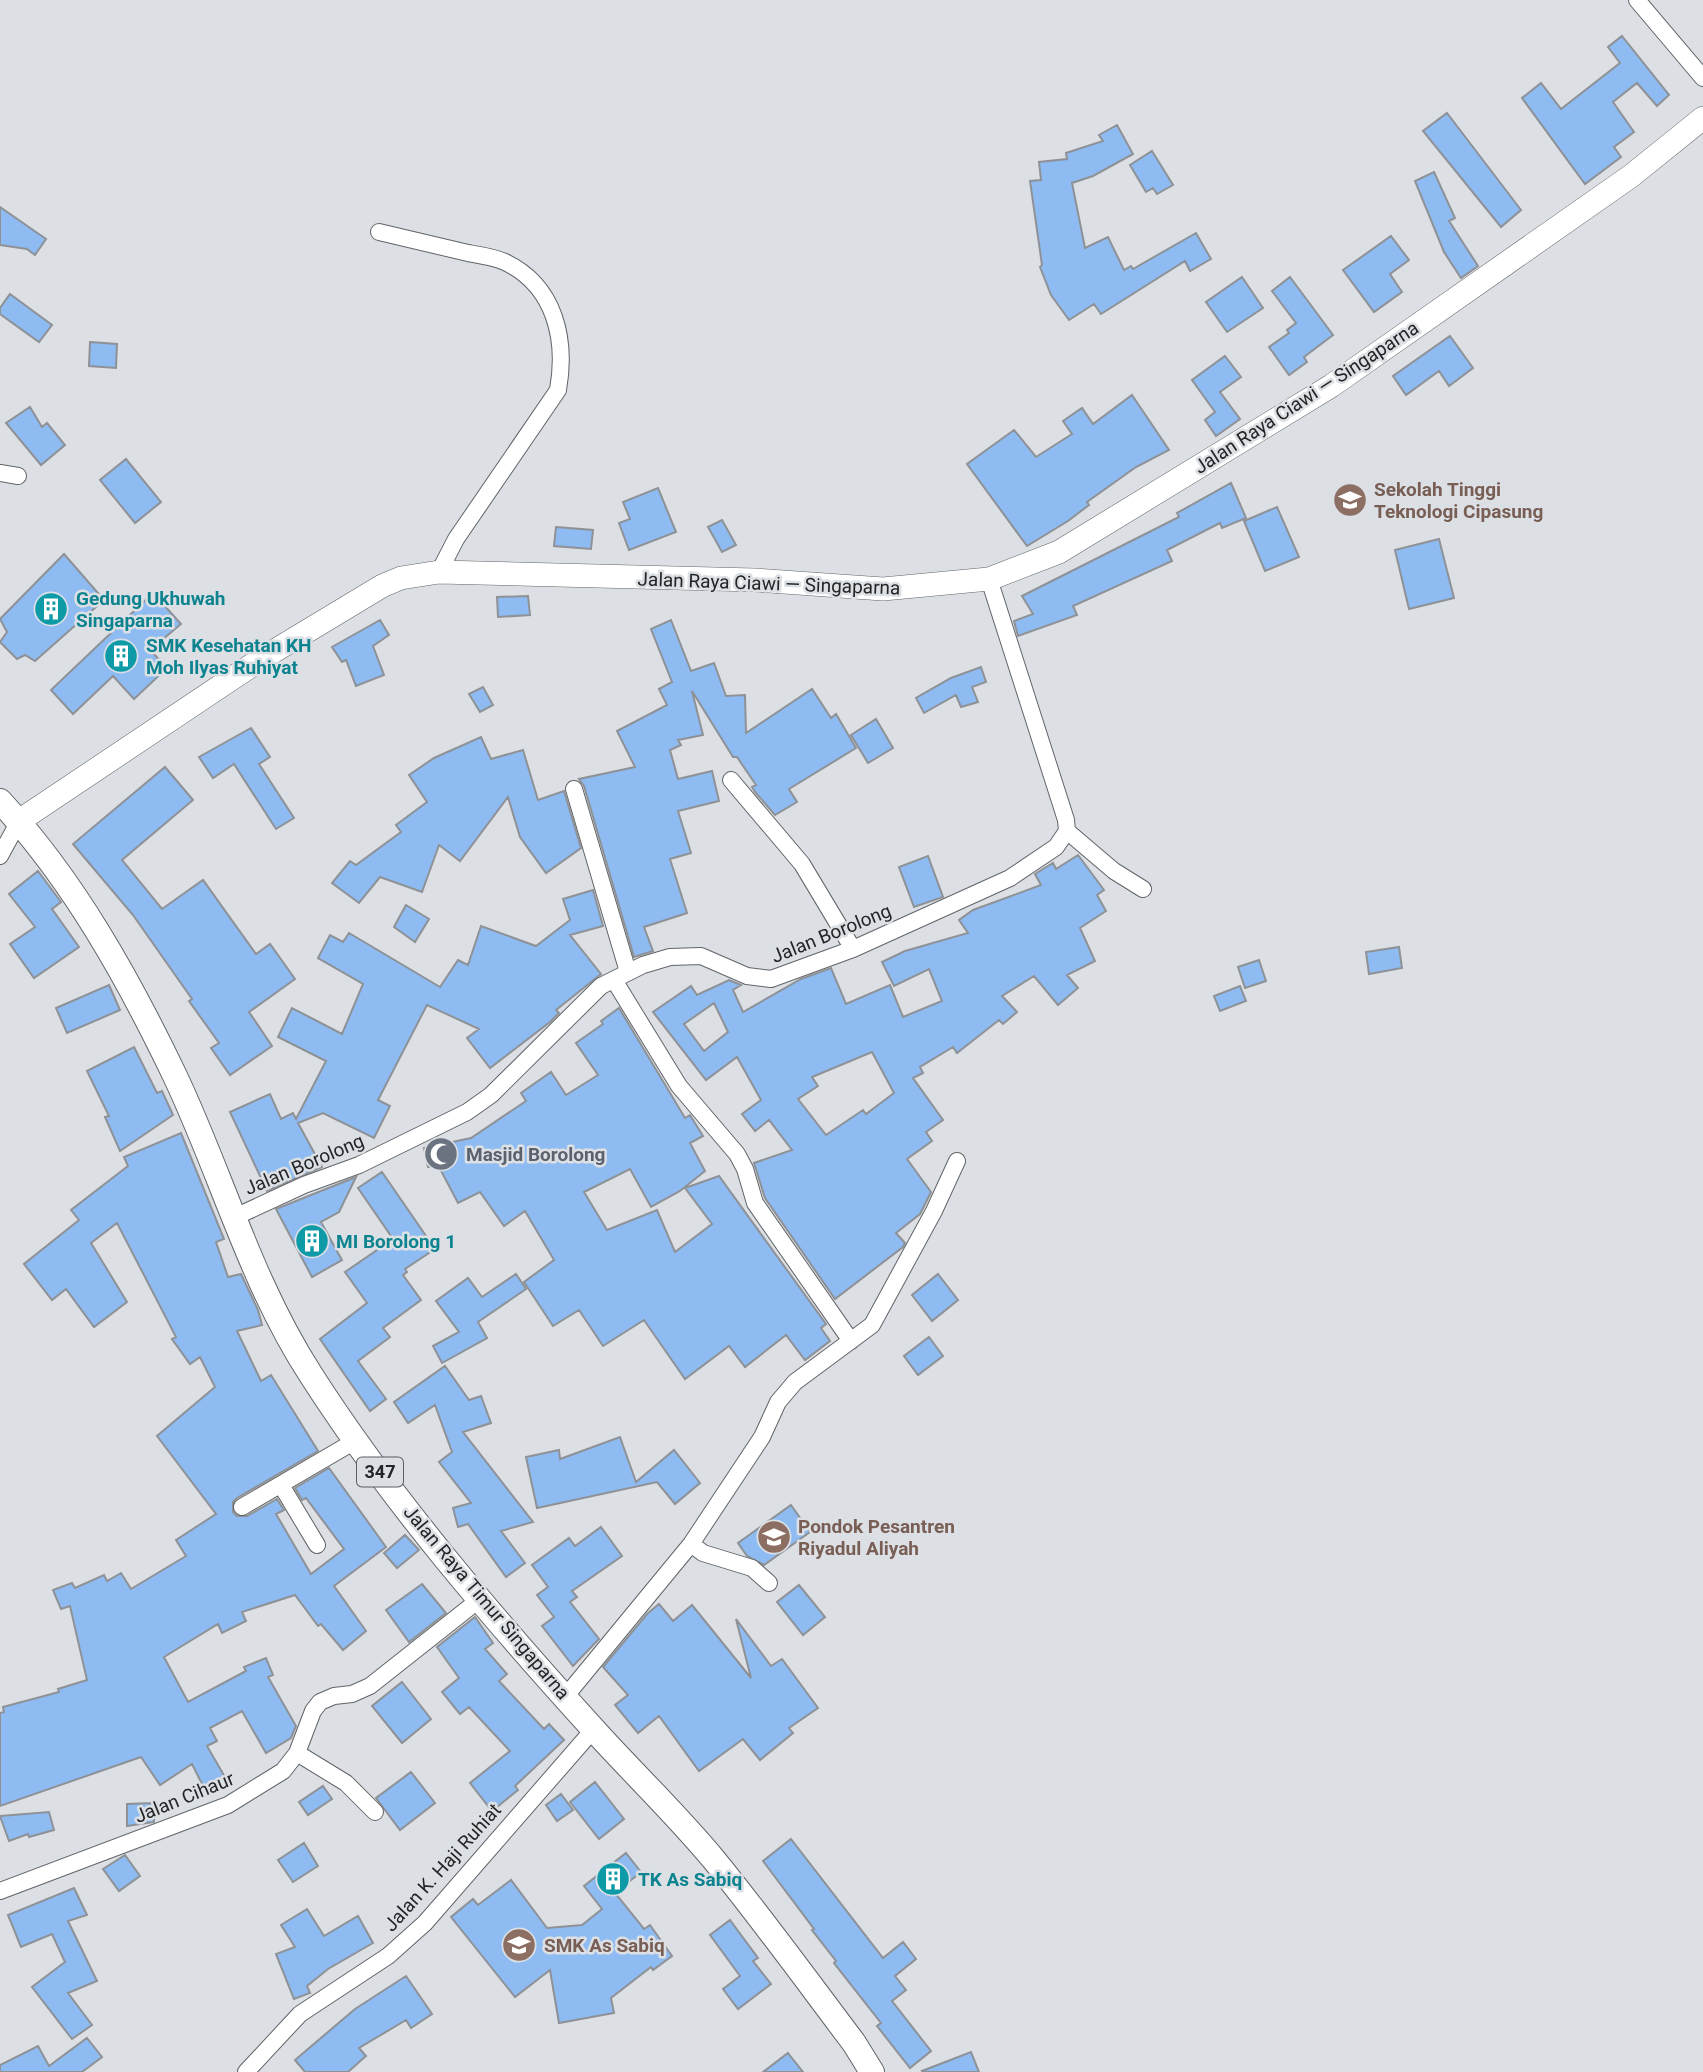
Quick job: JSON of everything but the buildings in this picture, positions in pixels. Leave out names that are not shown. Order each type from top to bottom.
[{"type":"main road","name":"Jalan Raya Ciawi — Singaparna","points":[[19,821],[261,659],[382,586],[401,578],[439,572],[755,580],[883,589],[989,579],[1059,552],[1331,386],[1632,176],[1703,118]]},
{"type":"main road","name":"Jalan Raya Timur Singaparna","points":[[0,801],[19,821],[68,885],[106,944],[176,1077],[273,1306],[296,1349],[355,1441],[480,1599],[593,1730],[713,1859],[854,2043],[872,2072]]},
{"type":"street","points":[[1637,0],[1703,78]]},
{"type":"street","points":[[379,232],[503,261],[526,274],[549,302],[561,332],[563,365],[558,390],[456,539],[439,572]]},
{"type":"street","points":[[0,473],[18,476]]},
{"type":"street","points":[[989,579],[1067,831],[1114,871],[1143,889]]},
{"type":"street","points":[[731,780],[803,864],[853,949]]},
{"type":"street","points":[[574,789],[621,976],[679,1086],[737,1154],[745,1169],[755,1203],[851,1341]]},
{"type":"street","points":[[0,856],[19,821]]},
{"type":"street","name":"Jalan Borolong","points":[[234,1217],[304,1185],[359,1165],[467,1112],[491,1095],[601,986],[621,976],[670,957],[701,956],[747,976],[771,979],[853,949],[1010,878],[1056,846],[1067,831]]},
{"type":"street","points":[[565,1697],[691,1544],[762,1437],[778,1402],[795,1382],[872,1325],[934,1211],[957,1161]]},
{"type":"street","points":[[242,1507],[355,1441]]},
{"type":"street","points":[[281,1485],[317,1545]]},
{"type":"street","points":[[691,1544],[703,1553],[752,1568],[769,1583]]},
{"type":"street","name":"Jalan Cihaur","points":[[0,1891],[228,1805],[283,1771],[297,1753],[313,1711],[320,1702],[370,1686],[480,1599]]},
{"type":"street","name":"Jalan K. Haji Ruhiat","points":[[246,2072],[300,2014],[388,1956],[425,1923],[593,1730]]},
{"type":"street","points":[[297,1753],[346,1783],[375,1812]]},
{"type":"place","name":"Sekolah Tinggi Teknologi Cipasung","points":[[1350,500]]},
{"type":"place","name":"Gedung Ukhuwah Singaparna","points":[[51,609]]},
{"type":"place","name":"SMK Kesehatan KH Moh Ilyas Ruhiyat","points":[[121,656]]},
{"type":"place","name":"Masjid Borolong","points":[[441,1154]]},
{"type":"place","name":"MI Borolong 1","points":[[312,1241]]},
{"type":"place","name":"Pondok Pesantren Riyadul Aliyah","points":[[774,1537]]},
{"type":"place","name":"TK As Sabiq","points":[[613,1879]]},
{"type":"place","name":"SMK As Sabiq","points":[[519,1945]]}]
